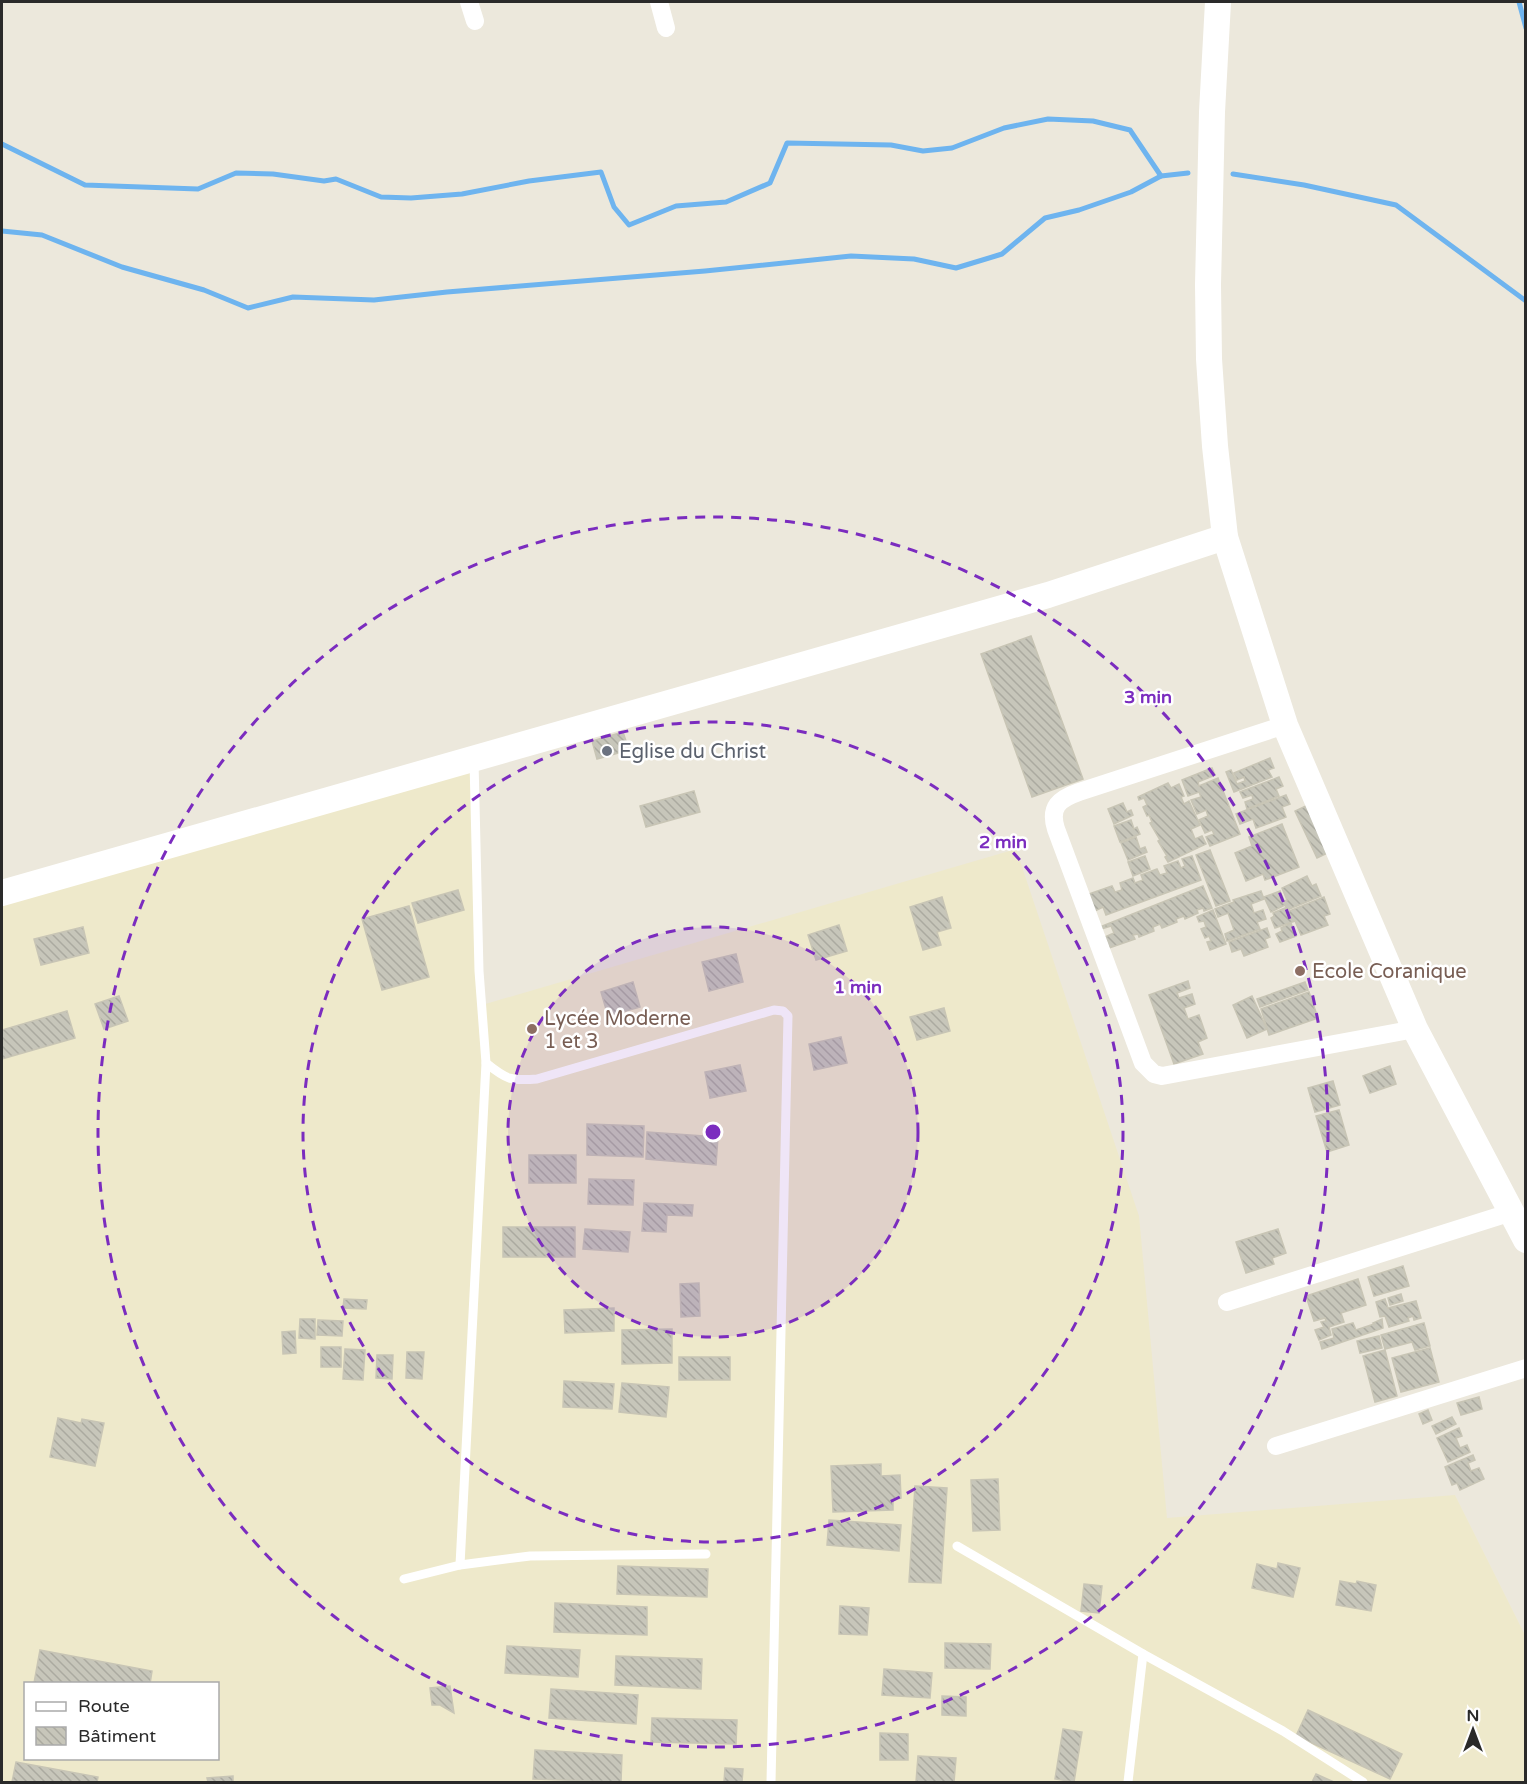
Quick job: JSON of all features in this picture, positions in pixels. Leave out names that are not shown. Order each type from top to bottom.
[{"type":"street","points":[[469,2],[475,21]]},
{"type":"street","points":[[658,2],[666,28]]},
{"type":"street","points":[[1218,2],[1212,112],[1209,359],[1215,446],[1225,537],[1285,725],[1415,1029],[1526,1240]]},
{"type":"street","points":[[2,893],[1048,595],[1225,537]]},
{"type":"street","points":[[1285,725],[1068,796],[1058,804],[1053,812],[1056,829],[1143,1063],[1154,1074],[1162,1076],[1415,1029]]},
{"type":"street","points":[[1227,1302],[1512,1212]]},
{"type":"street","points":[[1276,1446],[1526,1368]]},
{"type":"lane","points":[[460,1565],[486,1063],[479,971],[474,757]]},
{"type":"lane","points":[[486,1063],[500,1074],[516,1081],[537,1079],[774,1010],[783,1011],[788,1016],[771,1782]]},
{"type":"lane","points":[[957,1546],[1143,1654],[1283,1731],[1363,1782]]},
{"type":"lane","points":[[404,1579],[460,1565],[530,1556],[706,1554]]},
{"type":"lane","points":[[1128,1782],[1143,1654]]},
{"type":"shaded area","points":[[474,757],[482,1005],[1016,849],[1139,1216],[1167,1518],[1455,1495],[1525,1635],[1525,1782],[2,1782],[2,905]]},
{"type":"building","points":[[1031,636],[1083,779],[1032,797],[981,654]]},
{"type":"building","points":[[623,732],[629,750],[597,759],[592,741]]},
{"type":"building","points":[[1270,758],[1274,768],[1268,770],[1272,777],[1234,792],[1226,772],[1231,770],[1237,784],[1245,781],[1244,777],[1237,780],[1234,773]]},
{"type":"building","points":[[1212,768],[1215,775],[1198,782],[1199,786],[1218,778],[1240,834],[1210,846],[1206,837],[1214,834],[1212,830],[1205,833],[1199,820],[1208,816],[1206,810],[1197,814],[1191,800],[1201,797],[1199,792],[1188,796],[1182,780]]},
{"type":"building","points":[[1279,777],[1283,786],[1276,789],[1279,796],[1247,809],[1245,802],[1253,799],[1252,795],[1243,798],[1240,792]]},
{"type":"building","points":[[1168,783],[1171,788],[1179,784],[1184,796],[1181,797],[1184,804],[1189,801],[1200,825],[1191,829],[1195,839],[1202,836],[1206,844],[1168,862],[1158,841],[1160,840],[1150,823],[1152,822],[1149,815],[1147,816],[1143,807],[1147,805],[1144,798],[1139,800],[1138,797]]},
{"type":"building","points":[[694,791],[700,812],[646,827],[640,806]]},
{"type":"building","points":[[1286,795],[1290,804],[1282,807],[1286,817],[1256,828],[1253,819],[1240,824],[1236,814]]},
{"type":"building","points":[[1123,803],[1127,812],[1131,810],[1133,815],[1114,824],[1108,809]]},
{"type":"building","points":[[1310,804],[1332,851],[1317,858],[1295,811]]},
{"type":"building","points":[[1131,820],[1134,829],[1137,827],[1140,834],[1120,842],[1114,826]]},
{"type":"building","points":[[1282,824],[1299,867],[1265,880],[1263,874],[1246,881],[1235,853],[1252,846],[1249,837]]},
{"type":"building","points":[[1136,837],[1140,849],[1145,847],[1147,852],[1128,860],[1121,843]]},
{"type":"building","points":[[1210,850],[1230,901],[1216,906],[1196,855]]},
{"type":"building","points":[[1145,856],[1150,869],[1133,876],[1128,862]]},
{"type":"building","points":[[1192,856],[1201,880],[1106,915],[1103,907],[1095,911],[1089,894],[1112,886],[1115,892],[1122,890],[1120,883],[1133,878],[1135,883],[1143,880],[1141,875],[1157,869],[1160,875],[1167,873],[1164,866],[1178,861],[1181,868],[1185,866],[1182,859]]},
{"type":"building","points":[[1307,876],[1312,886],[1316,884],[1321,896],[1287,910],[1285,905],[1271,912],[1264,897],[1280,891],[1284,901],[1287,900],[1282,888]]},
{"type":"building","points":[[1203,886],[1212,908],[1204,911],[1203,908],[1197,910],[1198,913],[1185,919],[1184,916],[1176,919],[1177,922],[1162,928],[1160,924],[1153,927],[1154,931],[1139,937],[1138,934],[1133,935],[1135,939],[1109,948],[1105,937],[1114,933],[1111,926],[1101,929],[1100,927]]},
{"type":"building","points":[[458,890],[464,910],[418,923],[412,903]]},
{"type":"building","points":[[1261,891],[1264,899],[1251,904],[1254,913],[1263,910],[1266,919],[1257,922],[1260,929],[1227,941],[1225,934],[1234,930],[1228,913],[1218,917],[1215,909],[1234,902],[1233,900]]},
{"type":"building","points":[[942,897],[951,928],[937,932],[941,945],[923,950],[910,907]]},
{"type":"building","points":[[1324,897],[1330,914],[1324,916],[1328,925],[1301,935],[1295,921],[1275,928],[1271,918],[1274,916],[1273,913],[1285,908],[1287,912]]},
{"type":"building","points":[[409,906],[429,977],[382,990],[362,919]]},
{"type":"building","points":[[1213,910],[1226,944],[1210,950],[1207,942],[1211,941],[1209,936],[1205,938],[1201,929],[1206,927],[1204,921],[1199,922],[1197,917]]},
{"type":"building","points":[[1291,923],[1296,936],[1280,942],[1276,934],[1282,931],[1281,928]]},
{"type":"building","points":[[839,925],[847,951],[816,960],[808,935]]},
{"type":"building","points":[[83,927],[89,953],[41,965],[34,939]]},
{"type":"building","points":[[1267,928],[1270,937],[1265,939],[1268,947],[1244,956],[1241,949],[1232,952],[1229,942]]},
{"type":"building","points":[[736,954],[743,982],[709,991],[702,962]]},
{"type":"building","points":[[1188,981],[1190,988],[1177,993],[1179,998],[1192,994],[1195,1004],[1184,1008],[1188,1019],[1199,1015],[1207,1038],[1198,1042],[1203,1054],[1174,1064],[1149,995]]},
{"type":"building","points":[[633,982],[640,1007],[608,1016],[601,992]]},
{"type":"building","points":[[1305,982],[1308,990],[1260,1007],[1257,999]]},
{"type":"building","points":[[1309,992],[1318,1018],[1269,1035],[1261,1009]]},
{"type":"building","points":[[119,996],[128,1021],[104,1029],[95,1004]]},
{"type":"building","points":[[1252,996],[1267,1029],[1247,1038],[1233,1005]]},
{"type":"building","points":[[944,1008],[950,1031],[917,1040],[910,1017]]},
{"type":"building","points":[[67,1011],[75,1038],[2,1059],[2,1030]]},
{"type":"building","points":[[841,1037],[847,1063],[814,1070],[809,1044]]},
{"type":"building","points":[[740,1065],[746,1091],[710,1098],[705,1072]]},
{"type":"building","points":[[1390,1066],[1396,1084],[1370,1093],[1363,1076]]},
{"type":"building","points":[[1333,1081],[1340,1105],[1315,1112],[1308,1088]]},
{"type":"building","points":[[1339,1110],[1349,1145],[1327,1152],[1316,1116]]},
{"type":"building","points":[[587,1124],[644,1126],[643,1157],[587,1155]]},
{"type":"building","points":[[647,1132],[718,1137],[716,1165],[646,1159]]},
{"type":"building","points":[[529,1155],[576,1155],[576,1183],[529,1183]]},
{"type":"building","points":[[589,1179],[634,1180],[633,1205],[588,1204]]},
{"type":"building","points":[[644,1203],[693,1205],[692,1216],[667,1215],[666,1232],[642,1231]]},
{"type":"building","points":[[503,1227],[575,1227],[575,1257],[503,1257]]},
{"type":"building","points":[[585,1229],[630,1232],[628,1252],[583,1249]]},
{"type":"building","points":[[1278,1229],[1286,1253],[1272,1258],[1274,1264],[1246,1273],[1236,1242]]},
{"type":"building","points":[[1403,1266],[1409,1286],[1374,1296],[1368,1277]]},
{"type":"building","points":[[1358,1279],[1366,1305],[1341,1313],[1344,1322],[1329,1327],[1331,1335],[1319,1340],[1315,1330],[1324,1327],[1321,1322],[1326,1321],[1325,1318],[1314,1321],[1306,1296]]},
{"type":"building","points":[[699,1283],[700,1316],[681,1317],[680,1284]]},
{"type":"building","points":[[1401,1294],[1403,1301],[1390,1305],[1388,1298]]},
{"type":"building","points":[[344,1299],[367,1300],[366,1309],[343,1308]]},
{"type":"building","points":[[1385,1299],[1388,1308],[1416,1301],[1421,1318],[1414,1320],[1413,1316],[1408,1318],[1409,1321],[1389,1327],[1385,1316],[1380,1317],[1376,1302]]},
{"type":"building","points":[[614,1308],[614,1331],[565,1333],[564,1310]]},
{"type":"building","points":[[300,1319],[315,1319],[315,1339],[299,1338]]},
{"type":"building","points":[[1382,1319],[1383,1328],[1322,1349],[1320,1342],[1334,1338],[1332,1329],[1353,1323],[1356,1330]]},
{"type":"building","points":[[318,1320],[343,1321],[342,1336],[317,1335]]},
{"type":"building","points":[[1424,1323],[1430,1346],[1415,1350],[1412,1342],[1385,1349],[1381,1335]]},
{"type":"building","points":[[672,1329],[672,1363],[622,1364],[622,1330]]},
{"type":"building","points":[[295,1331],[296,1353],[283,1354],[282,1332]]},
{"type":"building","points":[[1379,1336],[1382,1348],[1360,1353],[1357,1341]]},
{"type":"building","points":[[321,1347],[341,1347],[341,1367],[321,1367]]},
{"type":"building","points":[[1430,1348],[1439,1382],[1401,1392],[1392,1358]]},
{"type":"building","points":[[345,1349],[365,1350],[363,1380],[343,1379]]},
{"type":"building","points":[[1385,1350],[1397,1396],[1375,1402],[1363,1356]]},
{"type":"building","points":[[407,1352],[424,1352],[422,1379],[406,1378]]},
{"type":"building","points":[[377,1355],[393,1355],[392,1379],[376,1378]]},
{"type":"building","points":[[679,1357],[730,1357],[730,1380],[679,1380]]},
{"type":"building","points":[[564,1381],[614,1384],[612,1409],[563,1407]]},
{"type":"building","points":[[622,1383],[669,1387],[666,1417],[619,1412]]},
{"type":"building","points":[[1479,1397],[1482,1409],[1461,1415],[1457,1403]]},
{"type":"building","points":[[1428,1410],[1432,1420],[1423,1424],[1419,1414]]},
{"type":"building","points":[[1452,1417],[1456,1424],[1436,1434],[1432,1426]]},
{"type":"building","points":[[58,1418],[81,1423],[82,1419],[104,1423],[95,1466],[50,1457]]},
{"type":"building","points":[[1459,1428],[1462,1436],[1456,1438],[1460,1448],[1467,1445],[1470,1452],[1448,1462],[1437,1438]]},
{"type":"building","points":[[1473,1455],[1475,1460],[1468,1463],[1471,1471],[1479,1468],[1484,1479],[1460,1490],[1457,1483],[1452,1485],[1445,1467]]},
{"type":"building","points":[[881,1464],[881,1476],[900,1475],[901,1498],[893,1499],[893,1510],[833,1512],[831,1466]]},
{"type":"building","points":[[998,1479],[1000,1530],[973,1531],[971,1480]]},
{"type":"building","points":[[915,1486],[947,1488],[941,1583],[909,1582]]},
{"type":"building","points":[[829,1520],[901,1525],[899,1551],[827,1545]]},
{"type":"building","points":[[1278,1563],[1300,1568],[1293,1597],[1252,1588],[1257,1564],[1277,1569]]},
{"type":"building","points":[[618,1566],[708,1569],[707,1597],[617,1594]]},
{"type":"building","points":[[1340,1581],[1356,1584],[1357,1581],[1376,1585],[1371,1611],[1336,1605]]},
{"type":"building","points":[[1084,1584],[1102,1586],[1099,1613],[1081,1611]]},
{"type":"building","points":[[555,1603],[647,1607],[647,1635],[554,1632]]},
{"type":"building","points":[[840,1606],[869,1608],[867,1635],[839,1634]]},
{"type":"building","points":[[945,1643],[991,1644],[990,1669],[945,1668]]},
{"type":"building","points":[[507,1646],[580,1650],[578,1677],[505,1673]]},
{"type":"building","points":[[40,1650],[152,1671],[150,1682],[34,1682]]},
{"type":"building","points":[[616,1656],[702,1659],[701,1689],[615,1685]]},
{"type":"building","points":[[884,1669],[932,1673],[930,1698],[882,1695]]},
{"type":"building","points":[[450,1686],[454,1713],[440,1705],[432,1705],[430,1688]]},
{"type":"building","points":[[551,1689],[638,1695],[636,1724],[549,1718]]},
{"type":"building","points":[[942,1696],[966,1697],[966,1716],[942,1715]]},
{"type":"building","points":[[1308,1710],[1402,1754],[1390,1779],[1296,1736]]},
{"type":"building","points":[[652,1718],[737,1720],[736,1744],[651,1742]]},
{"type":"building","points":[[1063,1729],[1082,1732],[1074,1782],[1055,1779]]},
{"type":"building","points":[[880,1733],[908,1734],[908,1760],[880,1760]]},
{"type":"building","points":[[535,1750],[622,1755],[621,1782],[533,1779]]},
{"type":"building","points":[[918,1756],[956,1758],[954,1782],[916,1782]]},
{"type":"building","points":[[16,1762],[98,1777],[97,1782],[12,1782]]},
{"type":"building","points":[[725,1768],[743,1769],[742,1782],[724,1782]]},
{"type":"building","points":[[1316,1774],[1334,1782],[1312,1782]]},
{"type":"building","points":[[233,1776],[233,1782],[208,1782],[207,1778]]},
{"type":"waterway","points":[[1519,2],[1526,28]]},
{"type":"waterway","points":[[2,144],[85,185],[198,189],[236,173],[273,174],[324,181],[336,179],[381,197],[411,198],[462,194],[529,181],[601,172],[614,207],[629,225],[676,206],[726,202],[770,183],[787,143],[891,145],[923,151],[952,148],[1004,128],[1048,119],[1093,121],[1130,130],[1161,176]]},
{"type":"waterway","points":[[2,231],[42,235],[122,267],[204,290],[248,308],[293,297],[374,300],[851,256],[914,259],[956,268],[1002,254],[1045,218],[1079,210],[1131,192],[1161,176],[1188,173]]},
{"type":"waterway","points":[[1233,174],[1304,185],[1396,205],[1526,301]]},
{"type":"place","name":"Eglise du Christ","points":[[607,751]]},
{"type":"place","name":"Ecole Coranique","points":[[1300,971]]},
{"type":"place","name":"Lycée Moderne 1 et 3","points":[[532,1029]]}]
